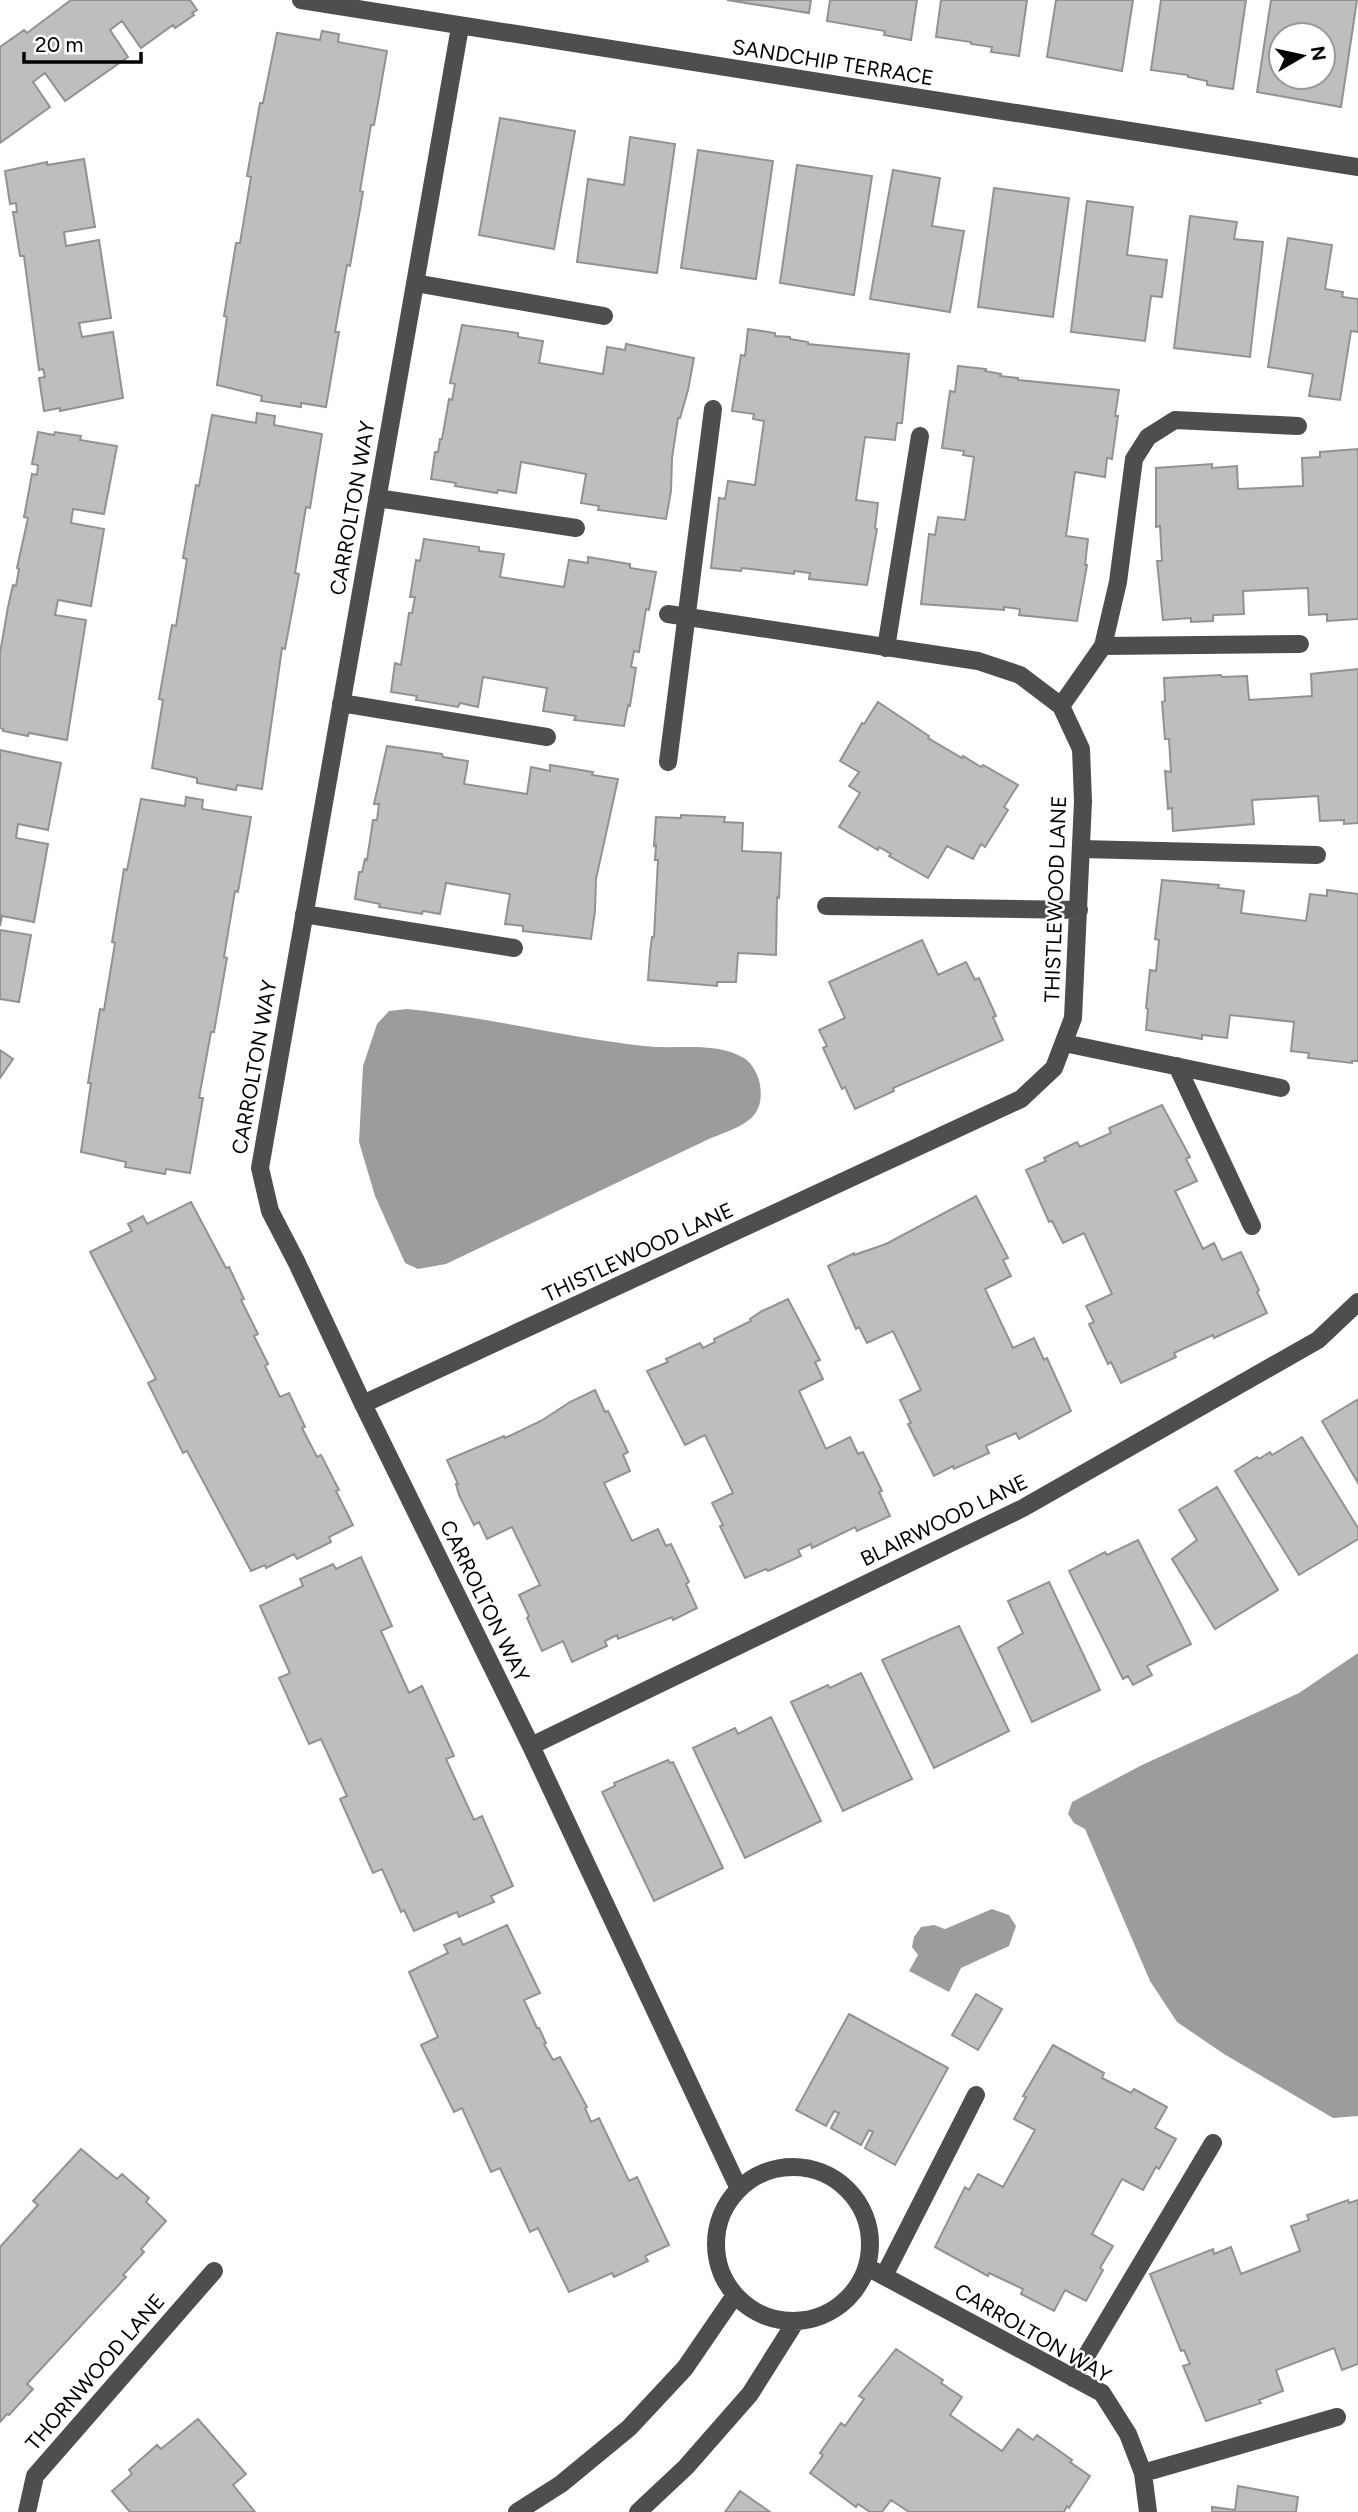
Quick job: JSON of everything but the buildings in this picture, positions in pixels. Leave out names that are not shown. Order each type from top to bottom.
[{"type":"street","name":"SANDCHIP TERRACE","points":[[301,0],[1358,167]]},
{"type":"street","name":"CARROLTON WAY","points":[[460,27],[260,1168],[270,1211],[531,1746],[739,2189]]},
{"type":"street","points":[[415,283],[604,316]]},
{"type":"street","points":[[668,762],[677,616],[713,409]]},
{"type":"street","points":[[1061,706],[1103,646],[1118,583],[1133,459],[1148,437],[1175,420],[1298,426]]},
{"type":"street","points":[[886,648],[920,436]]},
{"type":"street","points":[[377,498],[576,528]]},
{"type":"street","name":"THISTLEWOOD LANE","points":[[363,1404],[1021,1099],[1054,1068],[1073,1018],[1083,801],[1081,749],[1061,706],[1020,676],[978,661],[677,616]]},
{"type":"street","points":[[1103,646],[1300,644]]},
{"type":"street","points":[[341,703],[547,737]]},
{"type":"street","points":[[1081,849],[1317,855]]},
{"type":"street","points":[[826,906],[1079,910]]},
{"type":"street","points":[[304,914],[514,948]]},
{"type":"street","points":[[1064,1042],[1281,1088]]},
{"type":"street","points":[[1177,1066],[1252,1226]]},
{"type":"street","name":"BLAIRWOOD LANE","points":[[531,1746],[1023,1508],[1318,1340],[1358,1303]]},
{"type":"street","points":[[884,2276],[976,2095]]},
{"type":"street","points":[[1073,2378],[1213,2143]]},
{"type":"street","points":[[784,2167],[810,2168],[833,2178],[852,2194],[865,2217],[870,2242],[867,2267],[857,2288],[840,2305],[819,2317],[796,2321],[773,2319],[752,2309],[735,2295],[722,2275],[716,2253],[717,2230],[725,2208],[739,2189],[760,2174],[784,2167]]},
{"type":"street","name":"CARROLTON WAY","points":[[867,2267],[1102,2393],[1128,2434],[1143,2473],[1148,2512]]},
{"type":"street","name":"THORNWOOD LANE","points":[[27,2512],[35,2476],[214,2271]]},
{"type":"street","points":[[517,2512],[561,2484],[629,2428],[685,2368],[735,2295]]},
{"type":"street","points":[[638,2512],[686,2467],[751,2394],[796,2321]]},
{"type":"street","points":[[1143,2473],[1337,2417]]},
{"type":"shaded area","points":[[407,1009],[614,1042],[721,1050],[747,1060],[757,1074],[761,1097],[754,1115],[739,1126],[446,1264],[418,1269],[405,1263],[375,1196],[359,1142],[363,1066],[377,1024],[389,1011]]},
{"type":"shaded area","points":[[1358,1653],[1358,2116],[1333,2118],[1224,2054],[1177,2022],[1150,1981],[1085,1829],[1074,1823],[1068,1814],[1072,1802],[1142,1765],[1299,1693]]},
{"type":"shaded area","points":[[992,1909],[1009,1915],[1016,1926],[1009,1946],[961,1968],[949,1992],[909,1971],[918,1955],[912,1947],[914,1937],[921,1927],[934,1925],[945,1929]]}]
